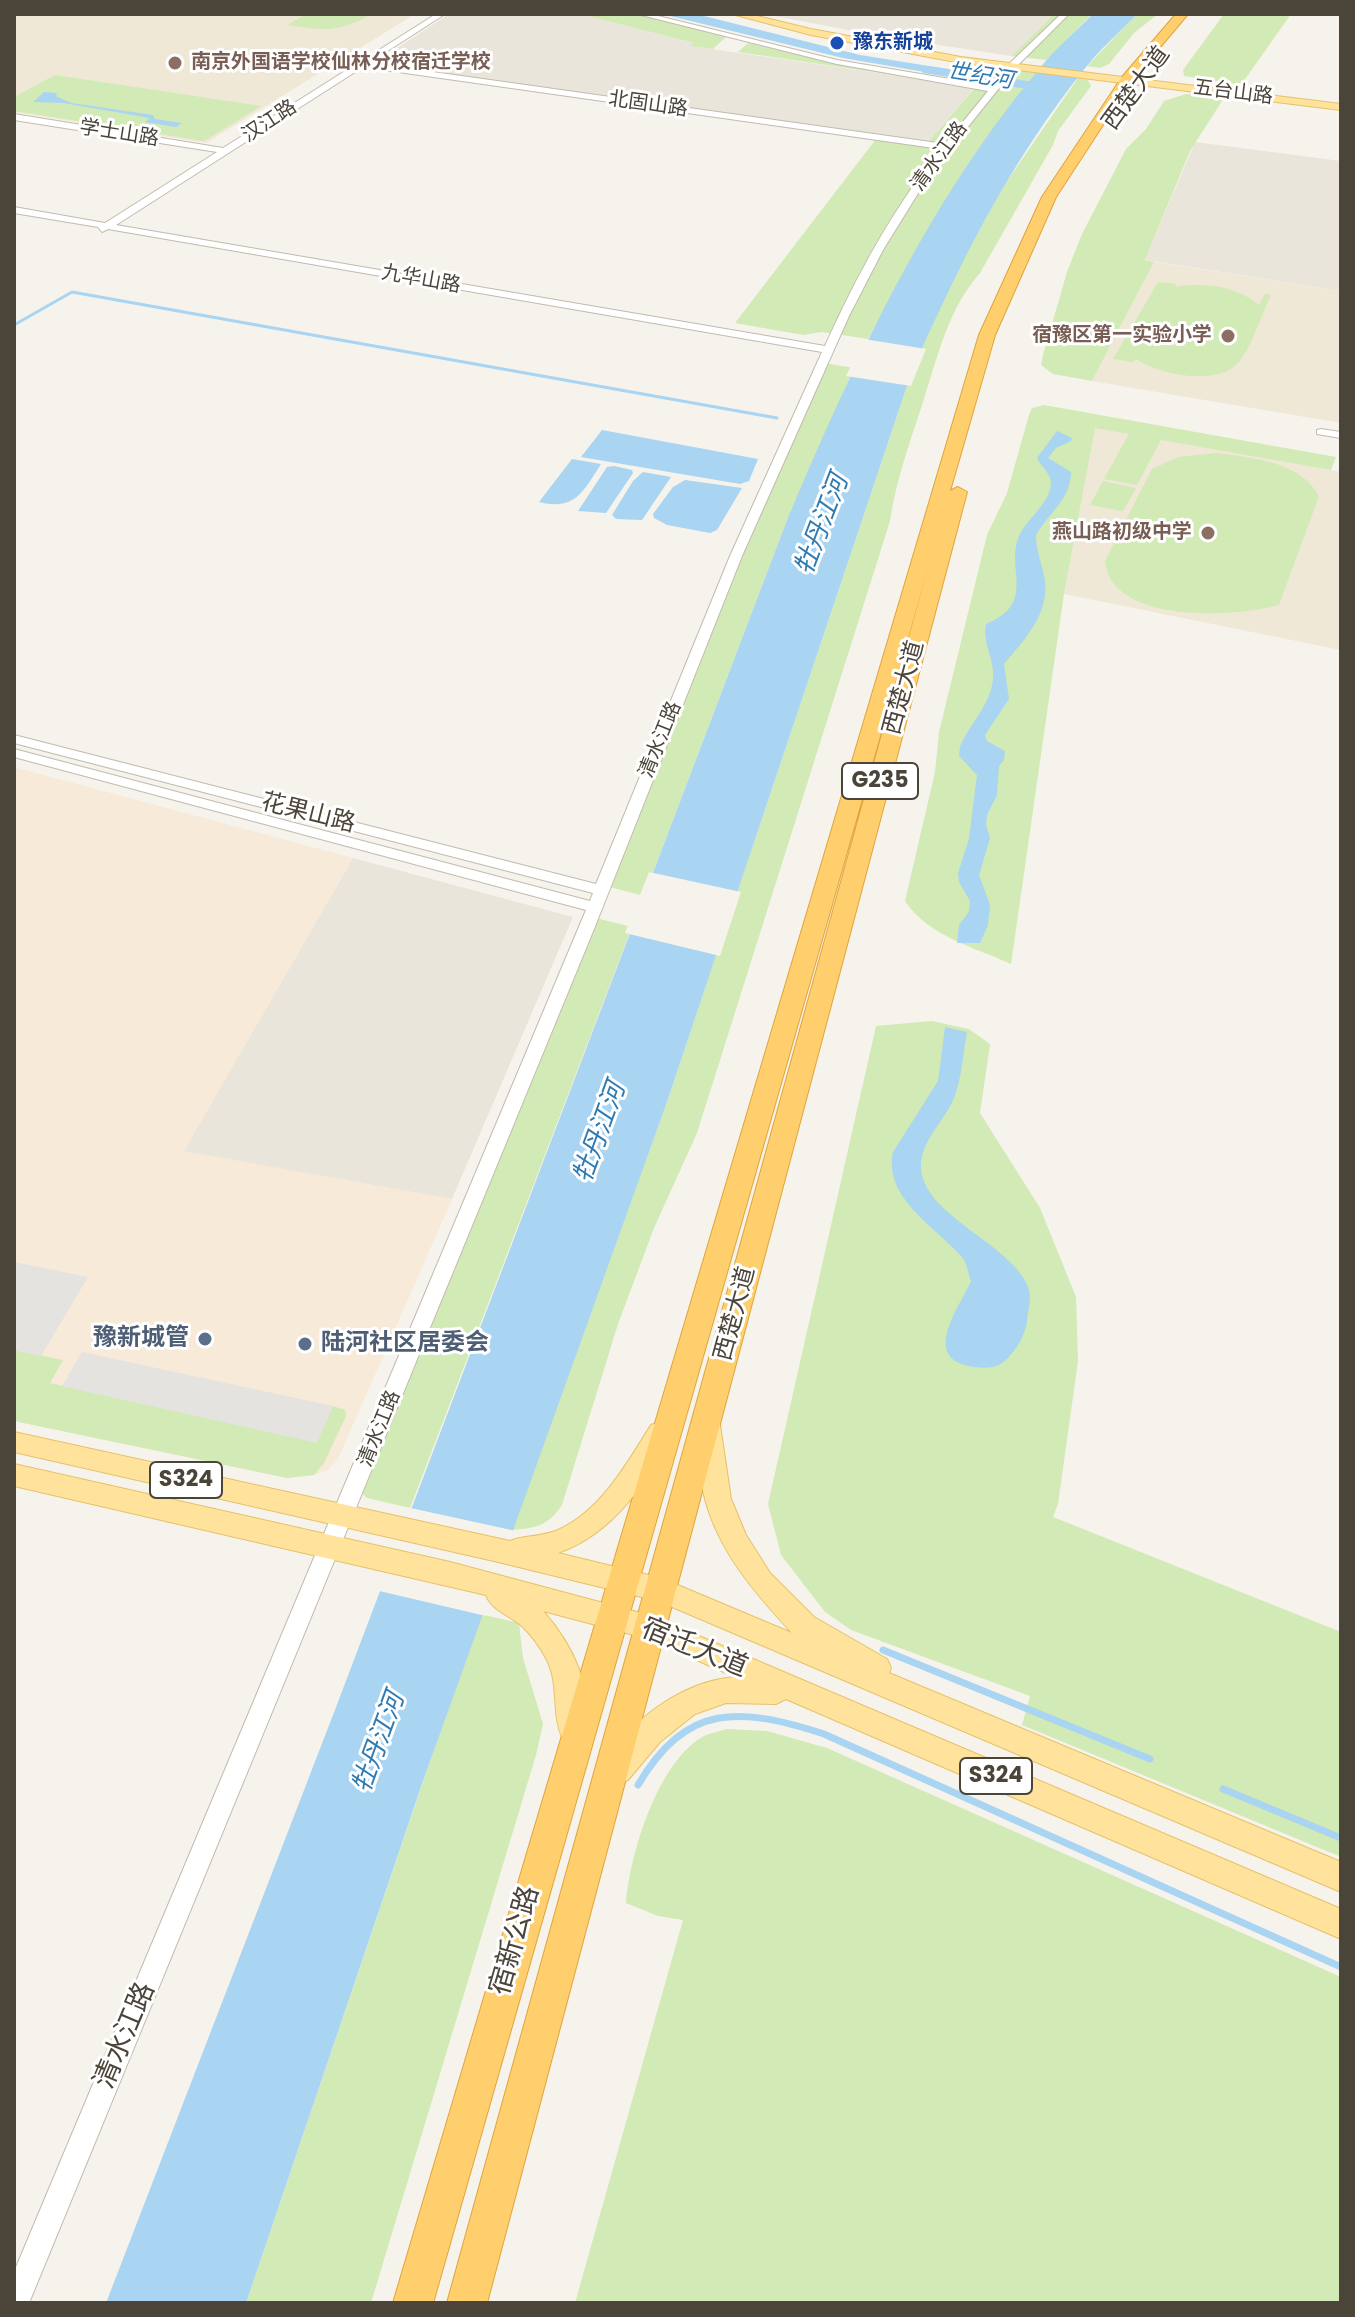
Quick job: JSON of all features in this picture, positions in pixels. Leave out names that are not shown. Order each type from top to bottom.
[{"type":"highway","name":"西楚大道","points":[[622,1580],[987,335],[1049,197],[1126,78],[1182,14]]},
{"type":"highway","name":"西楚大道","points":[[661,1590],[987,386],[1020,294],[1068,193],[1097,144],[1126,78],[1195,14]]},
{"type":"highway","name":"宿新公路","points":[[413,2303],[622,1580]]},
{"type":"highway","name":"宿新公路","points":[[467,2303],[661,1590]]},
{"type":"main road","points":[[737,14],[845,38],[1012,66]]},
{"type":"main road","points":[[750,14],[1012,66]]},
{"type":"main road","name":"五台山路","points":[[1012,66],[1341,105]]},
{"type":"main road","points":[[494,1549],[535,1549],[554,1545],[580,1532],[626,1487],[669,1418]]},
{"type":"main road","points":[[707,1421],[718,1499],[736,1541],[761,1581],[804,1626],[965,1718]]},
{"type":"main road","name":"宿迁大道","points":[[14,1442],[494,1549],[661,1590],[1341,1877]]},
{"type":"main road","name":"宿迁大道","points":[[14,1475],[450,1574],[652,1628],[1341,1924]]},
{"type":"main road","points":[[450,1574],[517,1604],[545,1629],[571,1686],[573,1710],[568,1763]]},
{"type":"main road","points":[[608,1784],[636,1746],[691,1699],[750,1686],[812,1697]]},
{"type":"street","name":"汉江路","points":[[97,228],[212,149],[427,14]]},
{"type":"street","name":"汉江路","points":[[97,228],[441,14]]},
{"type":"street","points":[[641,14],[866,68],[994,88]]},
{"type":"street","name":"清水江路","points":[[15,2303],[351,1517],[736,556],[827,353],[878,250],[926,173],[1012,66],[1065,14]]},
{"type":"street","name":"北固山路","points":[[349,63],[947,147]]},
{"type":"street","name":"学士山路","points":[[14,117],[225,151]]},
{"type":"street","name":"九华山路","points":[[14,213],[827,353]]},
{"type":"street","points":[[1321,432],[1341,435]]},
{"type":"street","name":"花果山路","points":[[14,739],[601,890]]},
{"type":"street","name":"花果山路","points":[[14,753],[595,907]]},
{"type":"shaded area","name":"南京外国语学校仙林分校宿迁学校","points":[[14,14],[415,14],[206,143],[14,112]]},
{"type":"shaded area","name":"豫东新城","points":[[449,14],[580,14],[694,43],[691,46],[975,87],[928,142],[382,66],[376,62]]},
{"type":"shaded area","points":[[764,14],[1054,14],[1011,56]]},
{"type":"shaded area","points":[[1195,142],[1341,161],[1341,291],[1145,260]]},
{"type":"shaded area","name":"宿豫区第一实验小学","points":[[1154,262],[1341,291],[1341,423],[1092,381]]},
{"type":"shaded area","name":"燕山路初级中学","points":[[1095,427],[1341,472],[1341,650],[1064,594]]},
{"type":"shaded area","points":[[14,767],[353,858],[184,1151],[452,1199],[338,1459],[328,1470],[287,1478],[14,1421]]},
{"type":"shaded area","points":[[353,858],[573,917],[452,1199],[183,1152]]},
{"type":"shaded area","points":[[14,1262],[88,1277],[41,1356],[14,1350]]},
{"type":"shaded area","points":[[82,1352],[333,1406],[317,1443],[62,1386]]},
{"type":"green space","points":[[307,14],[371,14],[339,28],[287,25]]},
{"type":"green space","points":[[580,14],[637,14],[726,37],[713,49],[690,46],[694,43]]},
{"type":"green space","points":[[1054,14],[1092,14],[1047,60],[1011,56]]},
{"type":"green space","points":[[1137,14],[1158,14],[1134,33],[1109,64],[1100,68],[1087,66]]},
{"type":"green space","points":[[1224,14],[1291,14],[1241,85],[1184,76],[1183,70]]},
{"type":"green space","points":[[748,43],[813,58],[969,86],[738,52]]},
{"type":"green space","points":[[993,67],[1036,73],[988,137],[946,202],[868,339],[822,332],[803,335],[735,323],[876,139],[931,147],[933,151],[919,176],[942,144],[928,142]]},
{"type":"green space","points":[[55,75],[261,106],[204,141],[14,111],[14,97]]},
{"type":"green space","points":[[1078,78],[1088,80],[1091,86],[1058,131],[980,273],[960,302],[945,334],[904,461],[890,521],[697,1133],[654,1228],[618,1324],[562,1505],[541,1525],[512,1530],[667,1102],[911,374],[950,284],[1003,187]]},
{"type":"green space","points":[[1186,94],[1224,98],[1190,151],[1145,260],[1154,262],[1092,381],[1053,374],[1041,365],[1043,355],[1067,272],[1082,234],[1126,149],[1146,129],[1164,101]]},
{"type":"green space","points":[[1158,282],[1176,284],[1175,287],[1220,287],[1241,293],[1259,305],[1265,294],[1271,295],[1252,340],[1238,363],[1216,375],[1187,376],[1158,369],[1136,359],[1133,362],[1113,359]]},
{"type":"green space","points":[[825,363],[854,368],[787,520],[644,896],[610,887],[730,585]]},
{"type":"green space","points":[[1044,405],[1336,457],[1331,470],[1161,440],[1137,485],[1104,479],[1129,434],[1095,428],[1064,594],[1011,964],[939,932],[905,901],[935,772],[939,732],[987,535],[1007,493],[1032,408]]},
{"type":"green space","points":[[1217,453],[1288,468],[1311,484],[1319,496],[1279,605],[1235,612],[1178,612],[1129,597],[1112,582],[1105,561],[1152,469],[1178,457]]},
{"type":"green space","points":[[1103,481],[1136,488],[1123,511],[1090,505]]},
{"type":"green space","points":[[596,918],[632,927],[410,1508],[367,1498],[361,1493]]},
{"type":"green space","points":[[932,1021],[969,1029],[990,1044],[980,1113],[1040,1208],[1076,1297],[1078,1361],[1058,1504],[1053,1517],[1341,1632],[1341,1857],[1022,1725],[1030,1696],[851,1630],[825,1612],[781,1555],[768,1504],[876,1026]]},
{"type":"green space","points":[[14,1350],[63,1360],[50,1383],[316,1442],[333,1406],[345,1410],[346,1416],[324,1463],[314,1475],[287,1478],[14,1421]]},
{"type":"green space","points":[[480,1614],[519,1623],[523,1658],[543,1724],[371,2303],[246,2303]]},
{"type":"green space","points":[[726,1729],[767,1731],[827,1748],[1341,1977],[1341,2303],[575,2303],[683,1920],[658,1916],[626,1903],[633,1860],[659,1788],[672,1767],[702,1737]]},
{"type":"water","points":[[662,14],[696,14],[860,55],[973,73],[966,79],[843,58]]},
{"type":"water","name":"牡丹江河","points":[[1093,14],[1137,14],[1086,67],[1010,176],[967,253],[911,374],[667,1102],[424,1778],[246,2303],[106,2303],[787,520],[812,462],[894,288],[959,178],[1041,67]]},
{"type":"water","points":[[44,92],[57,93],[56,96],[71,103],[153,115],[155,119],[182,123],[176,127],[145,122],[150,118],[64,103],[33,102]]},
{"type":"water","points":[[602,430],[758,459],[749,481],[740,484],[581,457]]},
{"type":"water","points":[[1057,431],[1072,438],[1071,441],[1056,448],[1048,458],[1071,472],[1067,491],[1036,535],[1045,580],[1043,605],[1034,626],[1004,664],[1009,699],[985,735],[987,741],[1005,751],[1004,760],[999,766],[997,795],[987,815],[990,838],[979,875],[990,905],[988,925],[980,943],[957,943],[959,925],[969,912],[970,901],[959,882],[958,873],[969,839],[977,775],[959,756],[960,747],[991,689],[993,671],[986,624],[1012,605],[1017,582],[1016,545],[1021,532],[1050,491],[1051,480],[1037,458]]},
{"type":"water","points":[[572,459],[601,464],[577,497],[561,504],[539,502]]},
{"type":"water","points":[[607,467],[632,470],[633,473],[606,513],[578,511]]},
{"type":"water","points":[[643,472],[671,477],[642,520],[616,519],[612,515],[633,481]]},
{"type":"water","points":[[685,480],[742,488],[717,530],[710,533],[667,525],[654,518],[653,514],[673,487]]},
{"type":"water","points":[[945,1027],[967,1032],[962,1065],[954,1098],[926,1144],[922,1175],[929,1192],[942,1207],[1012,1264],[1024,1279],[1030,1295],[1021,1339],[1009,1357],[992,1367],[969,1366],[955,1361],[948,1352],[948,1329],[971,1281],[962,1257],[904,1198],[892,1168],[893,1152],[938,1081]]},
{"type":"pier","points":[[864,339],[926,349],[911,386],[846,376]]},
{"type":"pier","points":[[649,872],[741,892],[720,956],[625,933]]},
{"type":"pier","points":[[406,1507],[516,1531],[486,1616],[375,1590]]},
{"type":"waterway","name":"世纪河","points":[[928,70],[1047,88]]},
{"type":"waterway","points":[[14,325],[72,292],[777,418]]},
{"type":"waterway","points":[[883,1650],[1150,1759]]},
{"type":"waterway","points":[[638,1785],[676,1738],[696,1725],[718,1718],[741,1716],[794,1725],[824,1734],[1341,1967]]},
{"type":"waterway","points":[[1223,1789],[1341,1838]]},
{"type":"place","name":"豫东新城","points":[[837,43]]},
{"type":"place","name":"南京外国语学校仙林分校宿迁学校","points":[[175,63]]},
{"type":"place","name":"宿豫区第一实验小学","points":[[1228,336]]},
{"type":"place","name":"燕山路初级中学","points":[[1208,533]]},
{"type":"place","name":"豫新城管","points":[[205,1339]]},
{"type":"place","name":"陆河社区居委会","points":[[305,1344]]}]
